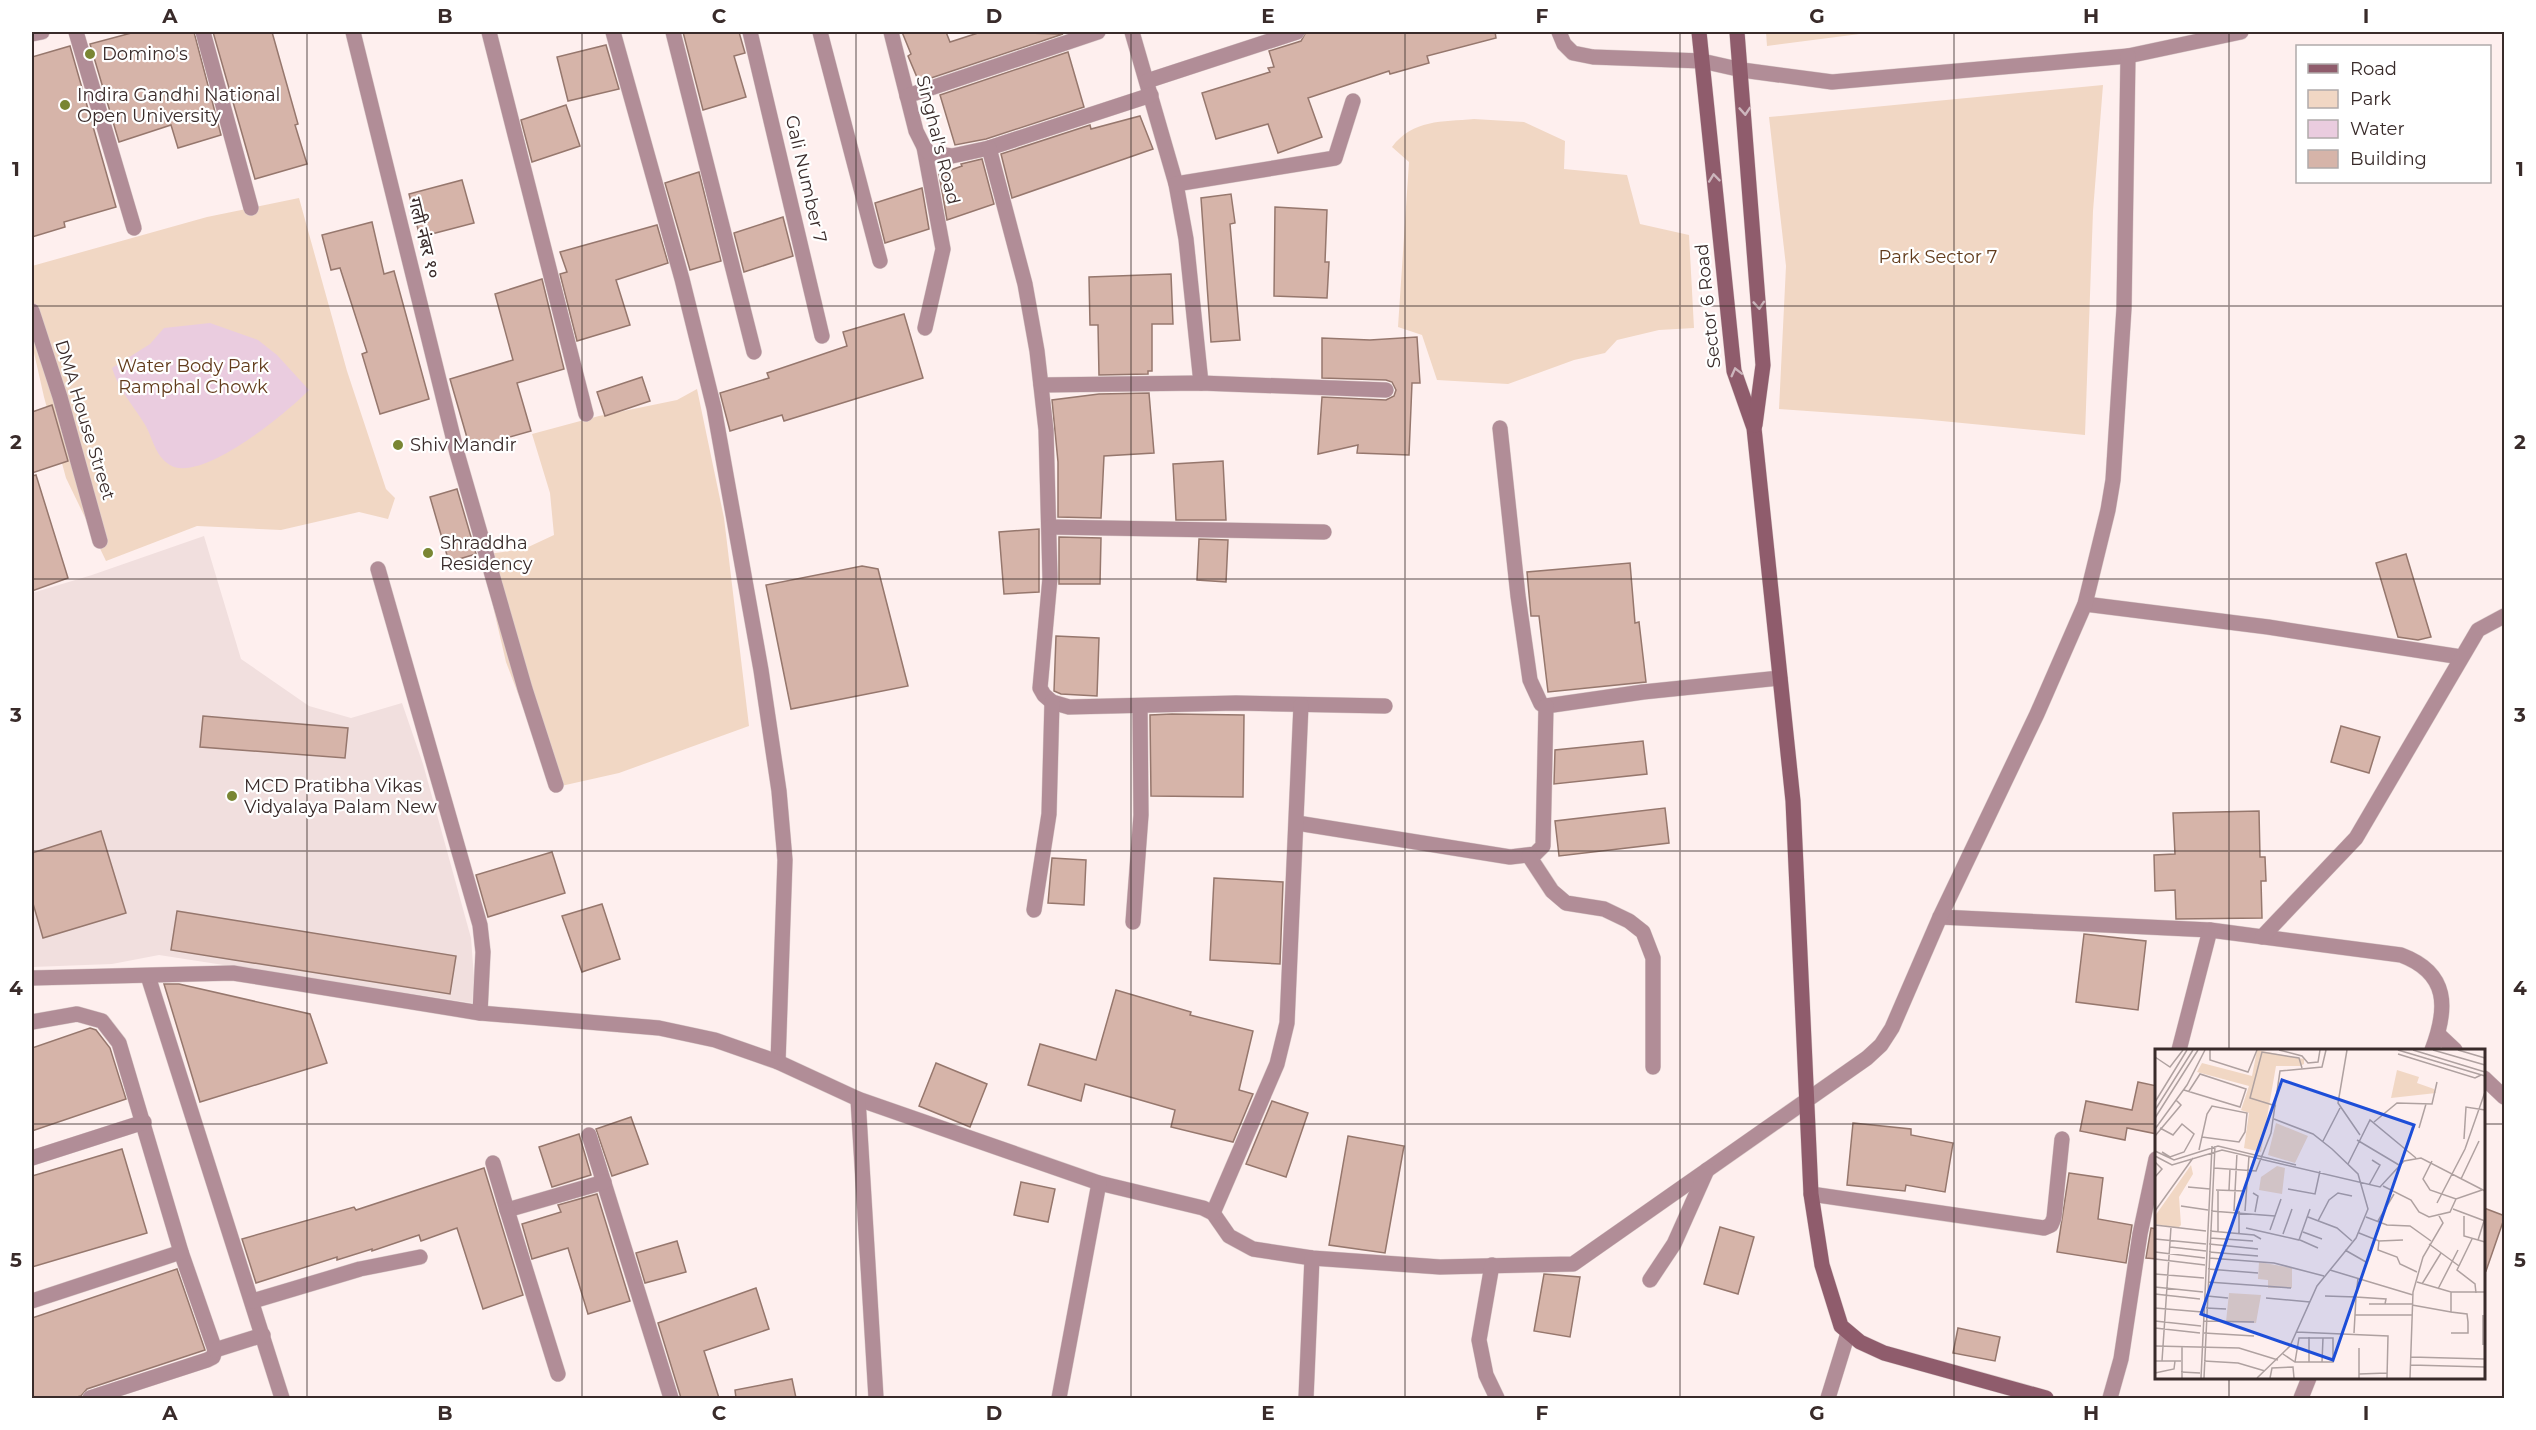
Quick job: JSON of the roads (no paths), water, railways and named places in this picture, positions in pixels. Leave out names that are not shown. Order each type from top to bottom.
[{"type":"street","points":[[32,34],[42,32]]},
{"type":"street","points":[[76,32],[134,228]]},
{"type":"street","points":[[203,32],[250,208]]},
{"type":"street","name":"गली नंबर १०","points":[[353,32],[457,453],[525,689],[556,785]]},
{"type":"street","points":[[489,32],[586,414]]},
{"type":"street","points":[[614,32],[682,279],[714,408],[760,670],[779,791],[785,860],[778,1062]]},
{"type":"street","points":[[673,32],[754,352]]},
{"type":"street","name":"Gali Number 7","points":[[750,32],[822,336]]},
{"type":"street","points":[[820,32],[880,261]]},
{"type":"street","name":"Singhal's Road","points":[[891,32],[916,131],[924,147],[943,249],[925,328]]},
{"type":"street","points":[[908,96],[1098,32]]},
{"type":"street","points":[[1132,32],[1176,184],[1186,239],[1201,383]]},
{"type":"street","points":[[924,147],[929,153],[952,156],[989,148],[1297,32]]},
{"type":"street","points":[[1559,32],[1564,44],[1573,53],[1593,57],[1702,61],[1742,70],[1832,82],[2128,56],[2241,32]]},
{"type":"street","name":"Sector 6 Road","points":[[1699,32],[1734,370],[1754,428]]},
{"type":"street","points":[[1737,32],[1742,70],[1763,365],[1754,428],[1793,801],[1811,1194],[1825,1277],[1841,1326],[1848,1333],[1884,1353],[2046,1398]]},
{"type":"street","points":[[32,978],[233,973],[480,1013],[659,1028],[715,1040],[778,1062],[858,1100],[1099,1182],[1213,1213],[1229,1236],[1253,1249],[1312,1258],[1440,1267],[1573,1264],[1707,1170],[1735,1153],[1867,1058],[1881,1045],[1892,1028],[1940,917],[2037,714],[2085,604],[2113,480],[2124,308],[2128,56]]},
{"type":"street","points":[[1176,184],[1335,158],[1353,101]]},
{"type":"street","points":[[989,148],[1025,284],[1041,385],[1050,527],[1050,578],[1040,678],[1044,695],[1052,702],[1069,707],[1236,703],[1385,706]]},
{"type":"street","name":"DMA House Street","points":[[32,311],[60,397],[100,541]]},
{"type":"street","points":[[1041,385],[1201,383],[1386,390]]},
{"type":"street","points":[[1500,428],[1518,596],[1530,680],[1541,704],[1546,706],[1643,692],[1780,678]]},
{"type":"street","points":[[1050,527],[1324,532]]},
{"type":"street","points":[[378,569],[480,926],[483,952],[480,1013]]},
{"type":"street","points":[[2085,604],[2268,627],[2461,657]]},
{"type":"street","points":[[2262,937],[2356,838],[2478,630],[2505,616]]},
{"type":"street","points":[[1034,910],[1049,814],[1052,702]]},
{"type":"street","points":[[1213,1213],[1277,1064],[1287,1023],[1301,705]]},
{"type":"street","points":[[1297,823],[1510,857],[1529,856],[1539,852],[1543,846],[1546,706]]},
{"type":"street","points":[[1133,922],[1141,815],[1140,707]]},
{"type":"street","points":[[1529,856],[1552,891],[1566,903],[1604,909],[1629,921],[1643,932],[1653,958],[1653,1067]]},
{"type":"street","points":[[1940,917],[2210,930],[2387,952],[2416,961],[2426,967],[2440,986],[2438,1034],[2432,1049]]},
{"type":"street","points":[[2180,1049],[2210,930]]},
{"type":"street","points":[[148,976],[282,1398]]},
{"type":"street","points":[[32,1022],[77,1014],[102,1021],[119,1043],[181,1252],[215,1350],[213,1357],[207,1360],[90,1398]]},
{"type":"street","points":[[2438,1034],[2454,1049]]},
{"type":"street","points":[[2485,1079],[2505,1096]]},
{"type":"street","points":[[858,1100],[876,1398]]},
{"type":"street","points":[[32,1158],[144,1122]]},
{"type":"street","points":[[589,1135],[671,1398]]},
{"type":"street","points":[[1811,1194],[2044,1228],[2051,1225],[2054,1218],[2062,1139]]},
{"type":"street","points":[[493,1163],[558,1374]]},
{"type":"street","points":[[2110,1398],[2121,1359],[2140,1234],[2155,1169]]},
{"type":"street","points":[[1650,1280],[1674,1244],[1707,1170]]},
{"type":"street","points":[[507,1210],[604,1182]]},
{"type":"street","points":[[1059,1398],[1099,1182]]},
{"type":"street","points":[[32,1301],[181,1252]]},
{"type":"street","points":[[253,1301],[360,1269],[420,1257]]},
{"type":"street","points":[[1306,1398],[1312,1258]]},
{"type":"street","points":[[1492,1265],[1479,1340],[1486,1376],[1497,1398]]},
{"type":"street","points":[[1828,1398],[1848,1333]]},
{"type":"street","points":[[215,1350],[263,1335]]},
{"type":"street","points":[[2301,1398],[2308,1379]]},
{"type":"water","points":[[210,323],[258,340],[277,355],[309,390],[283,414],[222,455],[202,464],[184,468],[170,465],[157,451],[147,428],[122,390],[112,368],[150,344],[164,328]]},
{"type":"place","name":"Domino's","points":[[90,54]]},
{"type":"place","name":"Indira Gandhi National Open University","points":[[65,105]]},
{"type":"place","name":"Shiv Mandir","points":[[398,445]]},
{"type":"place","name":"Shraddha Residency","points":[[428,553]]},
{"type":"place","name":"MCD Pratibha Vikas Vidyalaya Palam New","points":[[232,796]]},
{"type":"park label","name":"Park Sector 7","points":[[1938,257]]},
{"type":"park label","name":"Water Body Park Ramphal Chowk","points":[[193,376]]}]
